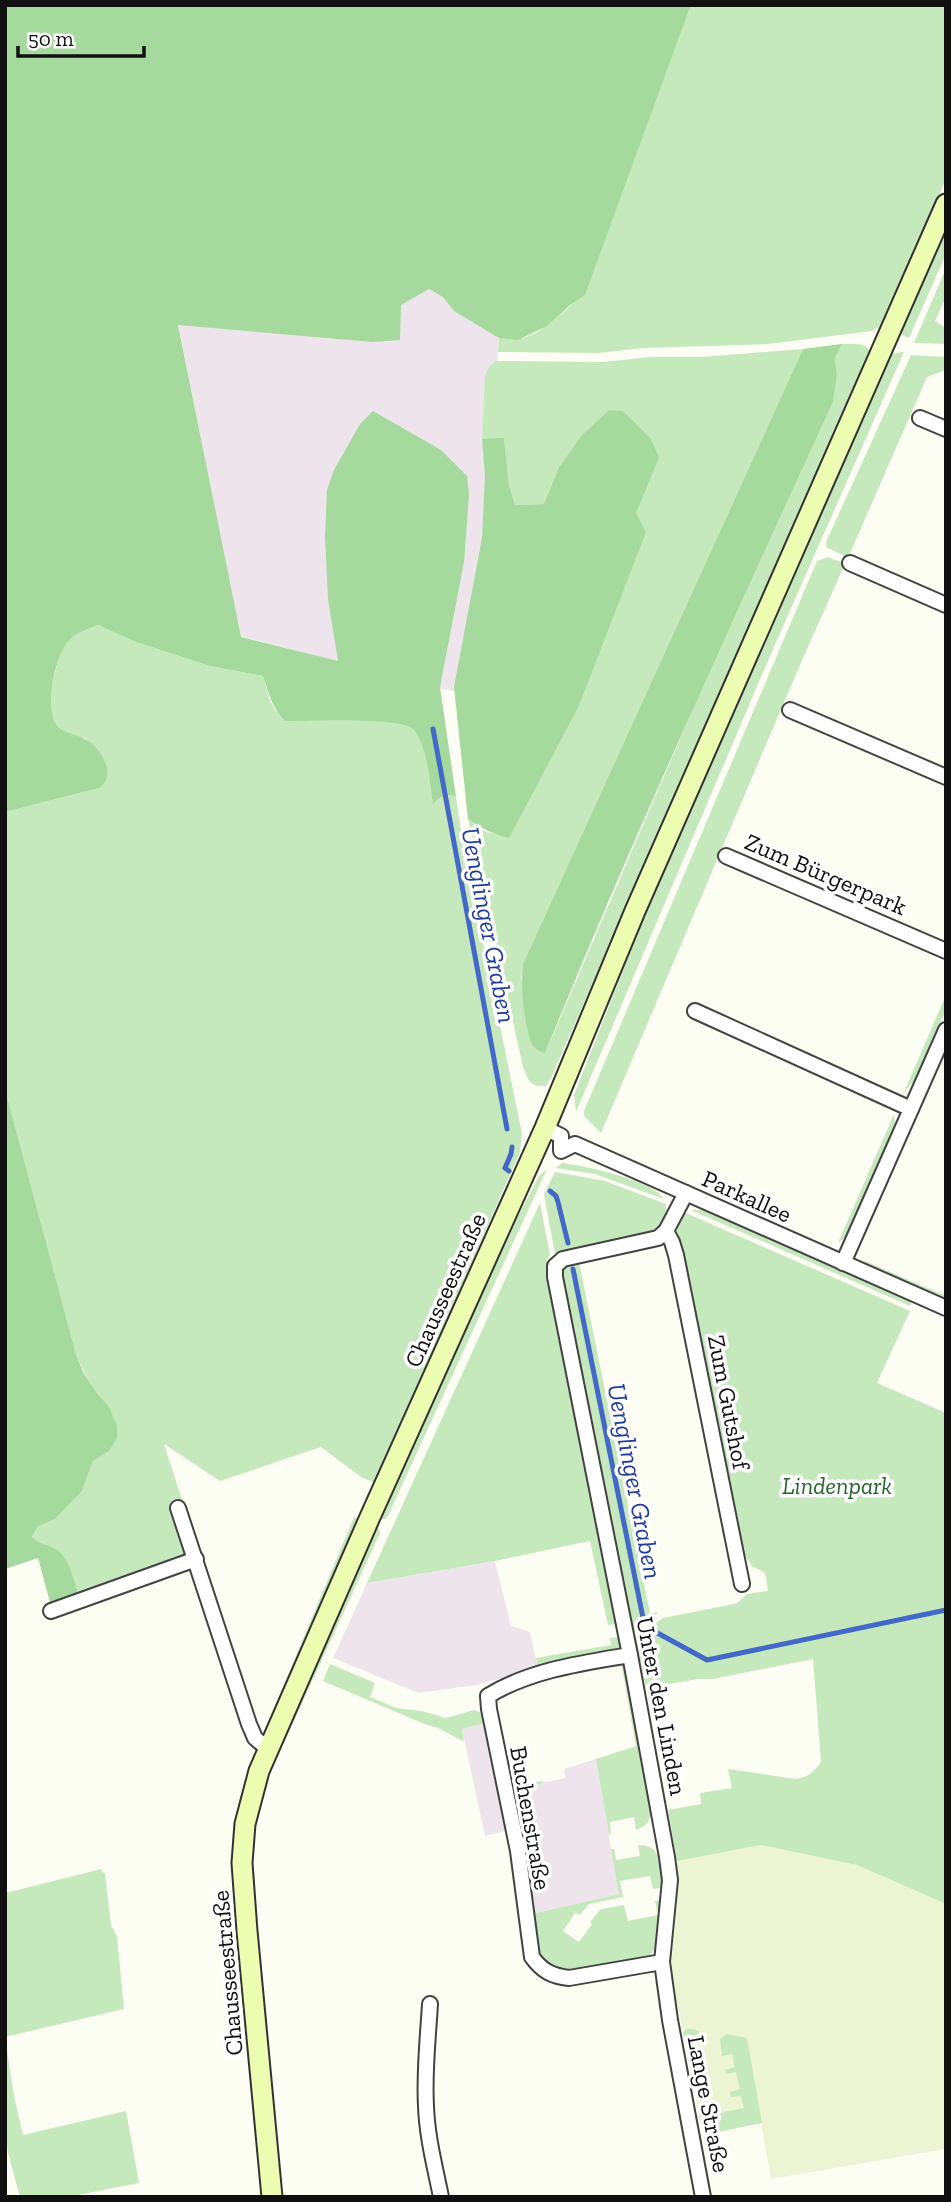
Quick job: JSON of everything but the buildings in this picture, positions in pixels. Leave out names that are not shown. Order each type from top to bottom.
[{"type":"main road","name":"Chausseestraße","points":[[272,2197],[243,1863],[248,1808],[258,1772],[545,1128],[662,850],[946,204]]},
{"type":"street","points":[[920,418],[946,429]]},
{"type":"street","points":[[850,563],[946,605]]},
{"type":"street","points":[[790,710],[946,777]]},
{"type":"street","name":"Zum Bürgerpark","points":[[726,856],[946,951]]},
{"type":"street","points":[[695,1011],[911,1109]]},
{"type":"street","points":[[843,1263],[946,1030]]},
{"type":"street","name":"Parkallee","points":[[545,1128],[561,1136],[561,1151],[575,1144],[946,1308]]},
{"type":"street","points":[[666,1231],[686,1194]]},
{"type":"street","name":"Unter den Linden","points":[[666,1231],[649,1241],[563,1259],[555,1266],[555,1277],[630,1655],[670,1880],[662,1962],[670,2020]]},
{"type":"street","name":"Zum Gutshof","points":[[666,1231],[676,1255],[742,1584]]},
{"type":"street","points":[[178,1508],[248,1724],[256,1738],[268,1749]]},
{"type":"street","points":[[51,1611],[196,1559]]},
{"type":"street","name":"Buchenstraße","points":[[630,1655],[530,1675],[509,1683],[488,1696],[489,1709],[517,1851],[532,1957],[540,1968],[554,1976],[569,1978],[662,1962]]},
{"type":"street","points":[[430,2004],[426,2108],[430,2145],[441,2197]]},
{"type":"street","name":"Lange Straße","points":[[670,2020],[704,2197]]},
{"type":"shaded area","points":[[161,238],[503,259],[488,536],[460,693],[240,636]]},
{"type":"shaded area","points":[[495,1561],[511,1626],[530,1632],[538,1668],[477,1685],[418,1693],[333,1658],[367,1583]]},
{"type":"shaded area","points":[[485,1723],[509,1830],[485,1836],[462,1729]]},
{"type":"shaded area","points":[[596,1759],[619,1894],[536,1913],[522,1847],[533,1845],[526,1786],[565,1778],[564,1769]]},
{"type":"green space","points":[[5,5],[691,5],[585,295],[547,326],[518,340],[499,338],[454,311],[443,297],[429,289],[401,305],[400,340],[373,342],[178,325],[241,637],[338,661],[328,599],[325,536],[327,490],[334,470],[360,424],[373,411],[441,450],[467,476],[469,495],[464,562],[440,687],[456,797],[444,796],[433,804],[422,746],[414,730],[406,726],[374,721],[285,721],[274,706],[263,676],[210,666],[136,642],[98,625],[75,635],[64,647],[53,681],[51,705],[59,727],[85,739],[99,751],[107,768],[106,781],[99,788],[5,812]]},
{"type":"green space","points":[[691,5],[946,5],[946,179],[886,318],[881,326],[872,331],[769,344],[643,348],[598,353],[498,352],[499,338],[516,339],[534,334],[585,294]]},
{"type":"green space","points":[[946,223],[946,254],[909,338],[902,335],[900,329]]},
{"type":"green space","points":[[946,268],[946,297],[935,321],[946,328],[946,344],[914,343]]},
{"type":"green space","points":[[842,344],[862,345],[871,353],[551,1078],[546,1086],[533,1084],[523,1067],[468,819],[486,832],[509,837],[578,708],[635,513],[659,458],[623,411],[581,436],[559,467],[544,504],[515,505],[509,485],[504,439],[482,439],[485,376],[496,361],[602,362],[803,349],[523,964],[521,975],[528,1033],[545,1053],[704,683],[833,402],[837,376],[835,358]]},
{"type":"green space","points":[[842,344],[835,358],[837,376],[833,402],[649,808],[545,1053],[540,1051],[531,1042],[528,1032],[523,994],[523,964],[803,349]]},
{"type":"green space","points":[[904,352],[770,656],[576,1112],[574,1095],[661,874],[889,354]]},
{"type":"green space","points":[[911,355],[946,357],[946,370],[927,377],[848,558],[826,547],[826,542]]},
{"type":"green space","points":[[609,410],[623,411],[651,439],[659,458],[636,513],[646,532],[578,708],[509,838],[488,831],[468,819],[454,687],[482,538],[485,476],[482,439],[504,438],[509,485],[515,505],[544,504],[559,467],[581,436]]},
{"type":"green space","points":[[828,557],[845,564],[601,1133],[584,1116],[584,1111],[817,561]]},
{"type":"green space","points":[[98,625],[136,642],[210,666],[263,676],[276,712],[372,719],[392,722],[414,730],[425,756],[433,803],[447,795],[456,797],[463,844],[522,1134],[520,1152],[375,1483],[361,1477],[321,1447],[220,1481],[164,1444],[183,1503],[172,1508],[188,1556],[79,1596],[62,1558],[49,1546],[32,1538],[38,1526],[55,1518],[82,1491],[93,1461],[109,1451],[109,1407],[90,1382],[76,1354],[5,1089],[5,812],[99,788],[87,739],[60,728],[53,717],[52,707],[53,682],[64,647],[74,635]]},
{"type":"green space","points":[[946,995],[946,1010],[914,1081],[904,1092]]},
{"type":"green space","points":[[5,1089],[76,1354],[83,1372],[109,1407],[117,1426],[117,1438],[109,1451],[93,1461],[82,1491],[55,1519],[38,1526],[32,1537],[54,1548],[65,1559],[79,1596],[51,1606],[38,1558],[5,1569]]},
{"type":"green space","points":[[894,1114],[895,1124],[847,1235],[838,1243]]},
{"type":"green space","points":[[562,1163],[633,1180],[658,1192],[664,1199],[595,1174],[556,1168]]},
{"type":"green space","points":[[547,1169],[387,1518],[381,1520],[379,1518],[486,1278],[539,1176]]},
{"type":"green space","points":[[555,1172],[605,1181],[666,1204],[664,1220],[658,1228],[644,1236],[555,1254],[544,1194]]},
{"type":"green space","points":[[540,1203],[550,1255],[547,1267],[618,1624],[608,1625],[590,1541],[367,1583]]},
{"type":"green space","points":[[691,1210],[704,1210],[911,1300],[910,1306]]},
{"type":"green space","name":"Lindenpark","points":[[686,1213],[910,1311],[877,1383],[946,1413],[946,1904],[857,1865],[761,1845],[677,1861],[668,1810],[701,1804],[700,1793],[732,1788],[728,1769],[795,1779],[810,1774],[821,1762],[813,1659],[713,1679],[646,1688],[635,1637],[663,1618],[737,1603],[747,1594],[768,1591],[765,1573],[752,1566],[738,1545],[677,1231],[680,1216]]},
{"type":"green space","points":[[865,1261],[946,1296],[946,1299],[868,1265]]},
{"type":"green space","points":[[579,1262],[650,1613],[659,1612],[632,1634],[560,1272],[568,1265]]},
{"type":"green space","points":[[354,1517],[360,1519],[271,1721],[269,1720]]},
{"type":"green space","points":[[375,1526],[380,1533],[277,1758],[274,1756]]},
{"type":"green space","points":[[621,1637],[619,1648],[614,1652],[538,1668],[536,1658],[611,1645],[610,1638]]},
{"type":"green space","points":[[621,1662],[627,1666],[651,1812],[647,1823],[636,1830],[634,1817],[610,1822],[609,1835],[596,1759],[636,1746]]},
{"type":"green space","points":[[330,1664],[375,1683],[370,1697],[396,1708],[422,1711],[446,1718],[474,1710],[480,1712],[485,1723],[462,1729],[464,1742],[438,1728],[323,1681]]},
{"type":"green space","points":[[543,1781],[526,1786],[533,1845],[523,1848],[536,1913],[619,1894],[611,1849],[614,1849],[616,1860],[640,1856],[638,1845],[651,1848],[661,1863],[664,1883],[660,1888],[653,1889],[650,1876],[620,1881],[623,1897],[589,1904],[580,1915],[575,1913],[563,1931],[579,1942],[601,1909],[624,1905],[628,1921],[658,1915],[655,1901],[660,1900],[662,1902],[657,1942],[651,1955],[645,1959],[578,1972],[558,1972],[544,1962],[533,1933],[510,1785]]},
{"type":"green space","points":[[761,1845],[857,1865],[946,1904],[946,2149],[771,2179],[761,2123],[703,2135],[671,1971],[679,1880],[677,1861]]},
{"type":"green space","points":[[101,1869],[105,1873],[111,1925],[117,1936],[124,2009],[5,2037],[5,1893]]},
{"type":"green space","points":[[687,2029],[699,2031],[703,2038],[693,2040],[696,2058],[688,2060],[683,2032]]},
{"type":"green space","points":[[727,2034],[747,2038],[762,2123],[703,2135],[697,2105],[706,2103],[709,2115],[744,2108],[741,2096],[731,2097],[730,2092],[740,2089],[736,2072],[726,2074],[725,2070],[735,2067],[732,2054],[722,2056],[720,2039]]},
{"type":"green space","points":[[5,2037],[23,2135],[126,2111],[139,2183],[68,2197],[20,2197],[8,2153],[5,2124]]},
{"type":"waterway","name":"Uenglinger Graben","points":[[433,729],[507,1129]]},
{"type":"waterway","name":"Uenglinger Graben","points":[[509,1171],[505,1168],[512,1147]]},
{"type":"waterway","name":"Uenglinger Graben","points":[[550,1191],[556,1196],[568,1243]]},
{"type":"waterway","name":"Uenglinger Graben","points":[[573,1269],[643,1618]]},
{"type":"waterway","name":"Uenglinger Graben","points":[[652,1630],[707,1660],[946,1610]]}]
